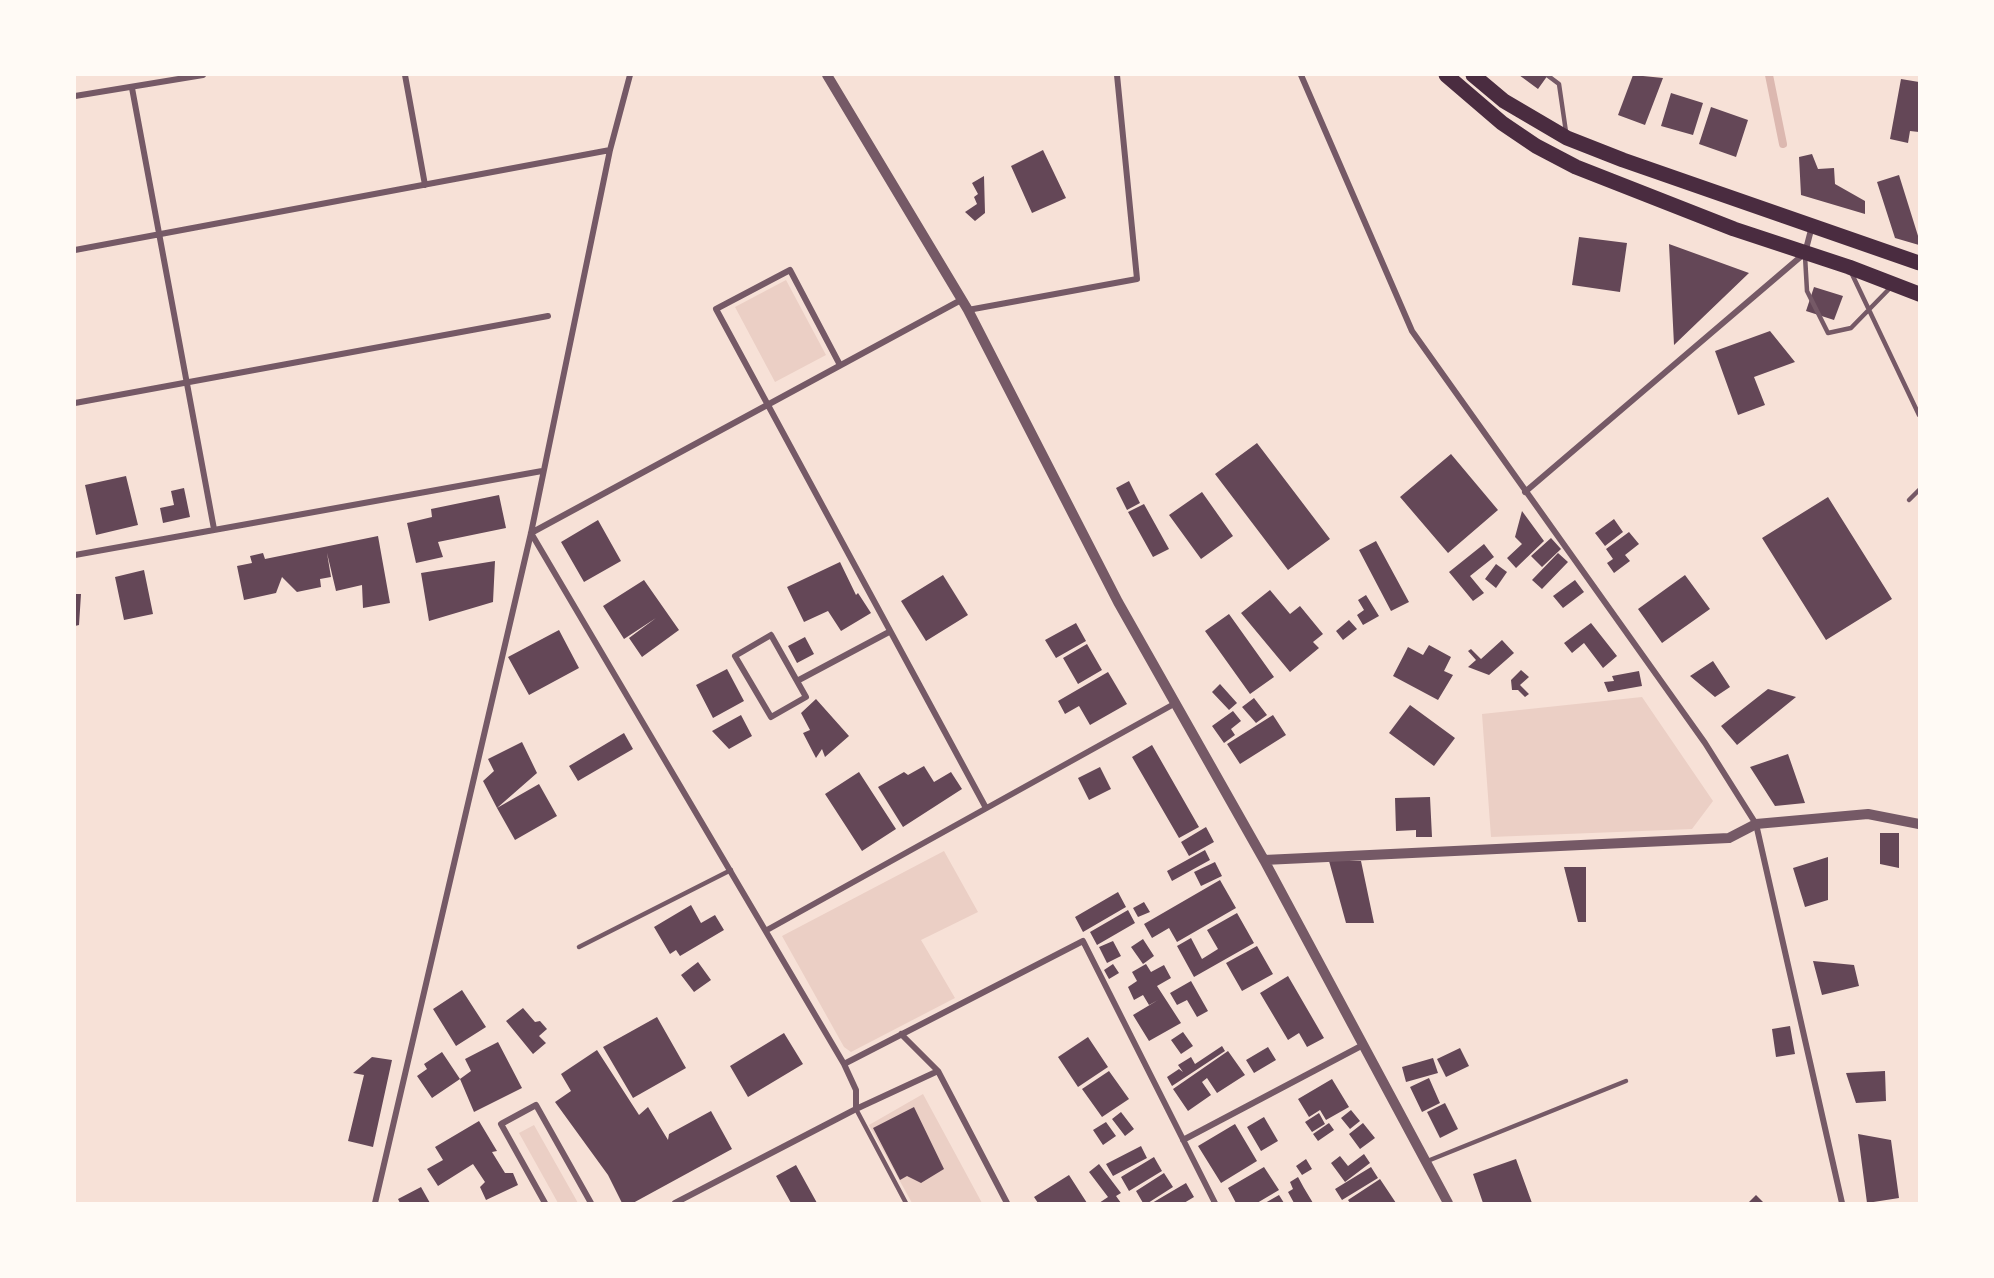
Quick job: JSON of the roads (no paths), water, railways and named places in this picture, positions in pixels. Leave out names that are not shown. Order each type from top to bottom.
[{"type":"main road","points":[[1446,75],[1502,123],[1536,147],[1576,167],[1919,294]]},
{"type":"main road","points":[[1473,75],[1504,101],[1567,138],[1623,160],[1919,263]]},
{"type":"street","points":[[75,96],[203,75]]},
{"type":"street","points":[[405,75],[425,185]]},
{"type":"street","points":[[375,1203],[531,533],[609,150],[630,75]]},
{"type":"street","points":[[827,75],[968,310],[1118,602],[1264,860],[1448,1203]]},
{"type":"street","points":[[968,310],[1137,279],[1117,75]]},
{"type":"street","points":[[1301,75],[1412,331],[1706,743],[1756,824],[1842,1203]]},
{"type":"street","points":[[132,88],[214,529]]},
{"type":"street","points":[[75,250],[609,150]]},
{"type":"street","points":[[1525,492],[1805,253],[1812,225]]},
{"type":"street","points":[[840,365],[790,270],[716,309],[986,808]]},
{"type":"street","points":[[531,533],[961,300]]},
{"type":"street","points":[[75,403],[548,316]]},
{"type":"street","points":[[75,555],[542,471]]},
{"type":"street","points":[[531,533],[844,1064],[856,1090],[856,1109]]},
{"type":"street","points":[[797,681],[889,632]]},
{"type":"street","points":[[771,635],[797,681],[806,697],[771,717],[735,656],[771,635]]},
{"type":"street","points":[[766,930],[1174,704]]},
{"type":"street","points":[[1264,860],[1729,838],[1756,824],[1868,814],[1919,825]]},
{"type":"street","points":[[844,1064],[1083,940],[1215,1203]]},
{"type":"street","points":[[901,1034],[938,1071],[1007,1203]]},
{"type":"street","points":[[1183,1140],[1364,1045]]},
{"type":"street","points":[[675,1203],[856,1109],[938,1071]]},
{"type":"street","points":[[545,1203],[501,1124],[536,1105],[591,1203]]},
{"type":"lane","points":[[1547,75],[1559,84],[1567,138]]},
{"type":"lane","points":[[1805,253],[1807,291],[1828,333],[1851,328],[1893,284]]},
{"type":"lane","points":[[1849,267],[1919,415]]},
{"type":"lane","points":[[1909,500],[1919,490]]},
{"type":"lane","points":[[579,947],[731,870]]},
{"type":"lane","points":[[1425,1162],[1626,1081]]},
{"type":"lane","points":[[856,1109],[906,1203]]},
{"type":"waterway","points":[[1769,75],[1783,144]]}]
